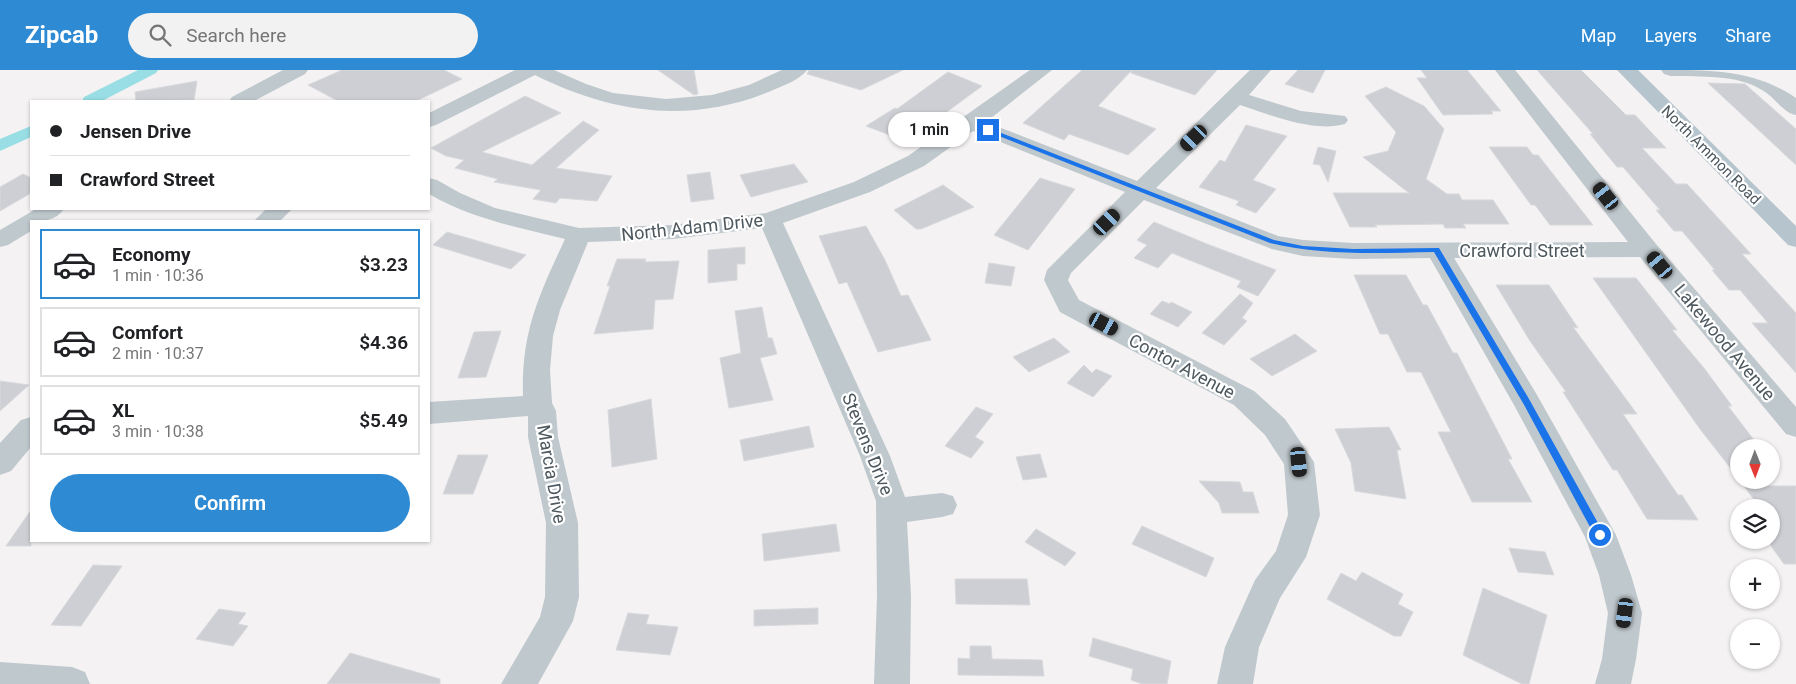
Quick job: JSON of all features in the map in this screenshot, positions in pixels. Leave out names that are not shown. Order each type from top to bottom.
[{"type":"main road","name":"North Ammon Road","points":[[1627,70],[1796,240]]},
{"type":"street","points":[[241,100],[298,70]]},
{"type":"street","points":[[430,120],[530,70]]},
{"type":"street","points":[[539,70],[587,92],[620,101],[657,104],[694,103],[726,98],[769,85],[797,70]]},
{"type":"street","name":"North Adam Drive","points":[[430,187],[487,213],[579,234],[612,235],[673,232],[770,220],[871,182],[916,160],[971,123],[1042,70]]},
{"type":"street","name":"Contor Avenue","points":[[1235,684],[1242,647],[1267,590],[1290,557],[1304,515],[1299,462],[1275,427],[1244,398],[1069,306],[1056,280],[1059,270],[1236,97],[1261,70]]},
{"type":"street","name":"Lakewood Avenue","points":[[1505,70],[1647,249],[1796,426]]},
{"type":"street","points":[[1672,70],[1726,74],[1758,80],[1770,86],[1796,109]]},
{"type":"street","points":[[259,90],[276,100]]},
{"type":"street","points":[[1236,97],[1299,117],[1338,120]]},
{"type":"street","name":"Crawford Street","points":[[971,123],[1272,242],[1303,248],[1353,251],[1647,249]]},
{"type":"street","points":[[34,220],[50,210]]},
{"type":"street","points":[[267,220],[279,210]]},
{"type":"street","name":"Stevens Drive","points":[[770,220],[875,456],[891,501],[894,596],[892,684]]},
{"type":"street","points":[[0,240],[30,222]]},
{"type":"street","name":"Marcia Drive","points":[[519,684],[556,621],[562,598],[562,523],[543,437],[542,411],[538,405],[536,374],[540,334],[554,292],[579,234]]},
{"type":"street","points":[[1437,250],[1526,402],[1600,535],[1615,575],[1625,613],[1619,659],[1613,684]]},
{"type":"street","name":"Marcia Drive","points":[[430,413],[538,405]]},
{"type":"street","points":[[0,463],[30,429]]},
{"type":"street","points":[[892,511],[942,505]]},
{"type":"street","points":[[0,678],[72,684]]},
{"type":"building","points":[[342,70],[444,70],[462,79],[418,100],[336,100],[308,85]]},
{"type":"building","points":[[658,70],[694,70],[698,94],[694,95]]},
{"type":"building","points":[[809,70],[903,70],[861,90],[807,74]]},
{"type":"building","points":[[1082,70],[1132,70],[1098,106],[1156,129],[1128,155],[1069,134],[1064,140],[1023,123]]},
{"type":"building","points":[[1132,70],[1217,70],[1195,95],[1131,73]]},
{"type":"building","points":[[1298,70],[1325,70],[1313,93],[1285,84]]},
{"type":"building","points":[[1421,70],[1467,70],[1501,111],[1491,111],[1493,114],[1443,115],[1417,78],[1427,78]]},
{"type":"building","points":[[1537,70],[1581,70],[1626,115],[1635,115],[1666,148],[1642,148],[1676,184],[1687,184],[1751,254],[1742,254],[1796,313],[1796,373],[1752,323],[1768,323],[1740,290],[1729,290],[1712,270],[1715,270],[1682,231],[1674,231],[1656,210],[1660,210],[1623,167],[1617,167],[1590,134],[1593,134]]},
{"type":"building","points":[[948,72],[982,86],[925,128],[917,124],[900,139],[866,126],[895,108],[897,109]]},
{"type":"building","points":[[197,81],[194,100],[136,100],[135,92]]},
{"type":"building","points":[[1708,83],[1745,84],[1796,129],[1796,165]]},
{"type":"building","points":[[1386,87],[1424,106],[1444,129],[1426,179],[1447,194],[1459,194],[1462,200],[1493,200],[1509,224],[1463,224],[1466,228],[1445,228],[1443,224],[1350,227],[1333,193],[1409,193],[1363,157],[1388,151],[1396,132],[1365,96]]},
{"type":"building","points":[[525,96],[561,113],[482,152],[532,165],[583,121],[599,130],[556,168],[612,176],[597,201],[560,198],[556,203],[533,199],[541,190],[494,182],[498,179],[455,168],[464,160],[446,156],[431,148]]},
{"type":"building","points":[[1246,125],[1287,136],[1253,180],[1276,189],[1256,213],[1236,205],[1239,201],[1199,187],[1220,160],[1225,162]]},
{"type":"building","points":[[1318,147],[1336,151],[1328,182],[1320,165],[1313,164]]},
{"type":"building","points":[[1489,147],[1527,147],[1533,155],[1538,155],[1593,225],[1550,225],[1535,205],[1531,205]]},
{"type":"building","points":[[794,164],[808,182],[751,197],[740,175]]},
{"type":"building","points":[[710,172],[714,199],[691,202],[687,175]]},
{"type":"building","points":[[23,174],[30,178],[30,194],[0,211],[0,187]]},
{"type":"building","points":[[1040,178],[1075,189],[1028,250],[994,235]]},
{"type":"building","points":[[943,185],[974,207],[921,229],[916,229],[894,210]]},
{"type":"building","points":[[1154,222],[1276,270],[1258,296],[1237,287],[1241,281],[1172,253],[1158,268],[1134,258],[1147,245],[1137,240]]},
{"type":"building","points":[[866,226],[885,260],[901,296],[908,295],[931,340],[878,352],[847,282],[839,284],[819,236]]},
{"type":"building","points":[[447,232],[526,255],[511,269],[433,245]]},
{"type":"building","points":[[745,247],[745,264],[737,264],[737,280],[708,283],[708,250]]},
{"type":"building","points":[[617,259],[646,259],[645,262],[679,261],[673,299],[655,300],[653,329],[594,334],[610,286],[607,286]]},
{"type":"building","points":[[989,263],[1015,267],[1011,286],[985,283]]},
{"type":"building","points":[[1354,275],[1406,275],[1423,305],[1427,305],[1453,353],[1457,353],[1512,459],[1508,459],[1532,502],[1472,502],[1438,432],[1451,432],[1421,372],[1407,372],[1388,334],[1380,334]]},
{"type":"building","points":[[1593,278],[1636,278],[1677,330],[1672,330],[1704,368],[1732,406],[1728,406],[1753,439],[1730,439],[1730,467],[1700,429]]},
{"type":"building","points":[[1496,285],[1549,285],[1578,328],[1573,327],[1637,414],[1623,414],[1678,495],[1682,495],[1698,520],[1647,519],[1617,470],[1613,470],[1563,392],[1566,392],[1530,341]]},
{"type":"building","points":[[1240,294],[1253,303],[1242,318],[1247,321],[1224,345],[1202,333]]},
{"type":"building","points":[[1162,301],[1170,304],[1171,302],[1192,312],[1178,327],[1150,314]]},
{"type":"building","points":[[762,307],[768,338],[772,338],[777,354],[760,358],[773,400],[729,408],[720,358],[741,353],[735,311]]},
{"type":"building","points":[[501,331],[486,377],[458,378],[474,332]]},
{"type":"building","points":[[1295,334],[1317,351],[1272,376],[1250,359]]},
{"type":"building","points":[[1054,338],[1070,352],[1029,372],[1013,357]]},
{"type":"building","points":[[1084,365],[1092,373],[1096,369],[1112,376],[1093,397],[1067,383]]},
{"type":"building","points":[[0,381],[29,385],[0,411]]},
{"type":"building","points":[[651,399],[657,459],[612,467],[608,410]]},
{"type":"building","points":[[976,407],[993,414],[975,437],[984,442],[971,458],[945,446]]},
{"type":"building","points":[[809,426],[814,447],[744,461],[740,440]]},
{"type":"building","points":[[1389,427],[1401,450],[1397,450],[1406,499],[1355,491],[1351,463],[1335,429]]},
{"type":"building","points":[[1040,454],[1047,477],[1023,480],[1016,457]]},
{"type":"building","points":[[458,455],[488,455],[473,494],[443,494]]},
{"type":"building","points":[[1199,481],[1240,482],[1243,492],[1253,492],[1259,513],[1222,513],[1219,503]]},
{"type":"building","points":[[1780,486],[1796,486],[1796,564],[1784,564],[1773,549],[1780,549],[1780,499],[1753,499],[1746,489],[1780,489]]},
{"type":"building","points":[[30,511],[31,546],[6,546]]},
{"type":"building","points":[[836,524],[840,551],[764,561],[762,534]]},
{"type":"building","points":[[1142,526],[1214,558],[1206,577],[1132,544]]},
{"type":"building","points":[[1036,529],[1076,553],[1065,566],[1025,542]]},
{"type":"building","points":[[1509,548],[1545,552],[1554,575],[1518,572]]},
{"type":"building","points":[[93,565],[122,566],[81,626],[51,625]]},
{"type":"building","points":[[1362,572],[1403,594],[1398,604],[1413,612],[1401,636],[1394,636],[1327,599],[1341,573],[1356,581]]},
{"type":"building","points":[[955,579],[1027,579],[1030,605],[956,604]]},
{"type":"building","points":[[1483,588],[1547,615],[1529,684],[1522,684],[1463,655]]},
{"type":"building","points":[[818,608],[818,624],[754,626],[754,610]]},
{"type":"building","points":[[219,609],[246,613],[238,624],[248,626],[233,646],[196,639]]},
{"type":"building","points":[[628,613],[649,615],[646,624],[678,627],[670,655],[616,650]]},
{"type":"building","points":[[1093,638],[1171,661],[1167,684],[1142,684],[1131,680],[1133,669],[1089,656]]},
{"type":"building","points":[[970,646],[991,646],[992,659],[1042,660],[1044,676],[958,675],[958,658],[970,659]]},
{"type":"building","points":[[350,653],[440,679],[440,684],[327,684]]},
{"type":"waterway","points":[[92,100],[150,70]]},
{"type":"waterway","points":[[0,146],[30,131]]},
{"type":"route","points":[[988,130],[1272,242],[1303,248],[1353,251],[1437,250],[1526,402],[1600,535]]}]
